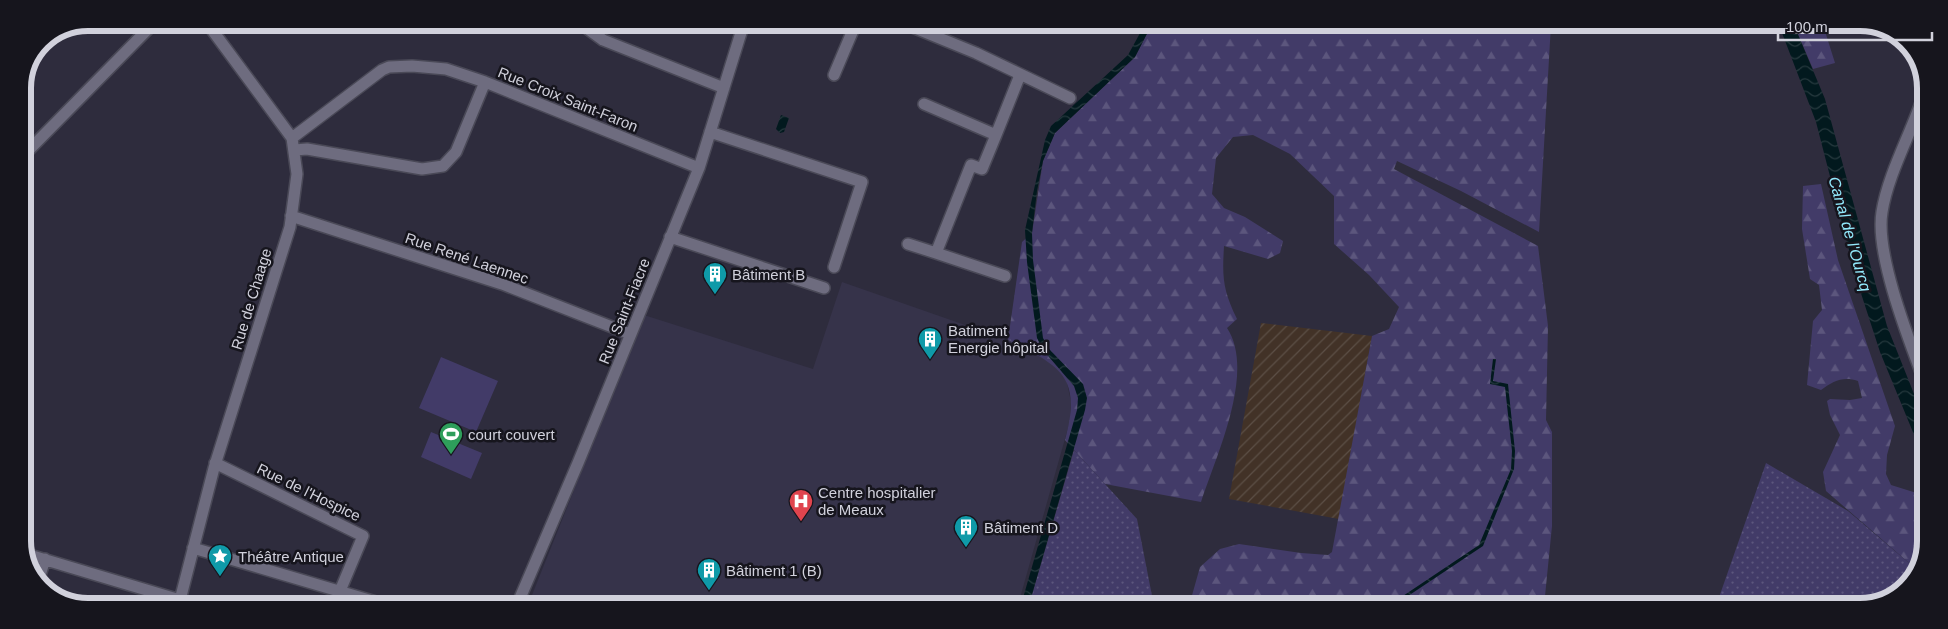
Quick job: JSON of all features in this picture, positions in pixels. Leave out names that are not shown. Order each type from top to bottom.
[{"type":"street","points":[[31,147],[146,31]]},
{"type":"street","name":"Rue de Chaage","points":[[180,598],[215,463],[292,216],[297,174],[292,138],[213,31]]},
{"type":"street","points":[[591,31],[603,40],[724,88]]},
{"type":"street","name":"Rue Saint-Fiacre","points":[[520,598],[699,168],[742,31]]},
{"type":"street","points":[[834,75],[853,31]]},
{"type":"street","points":[[921,31],[1070,98]]},
{"type":"street","points":[[292,138],[382,70],[389,67],[412,66],[446,69],[485,82]]},
{"type":"street","points":[[936,253],[971,164],[982,169],[1020,74]]},
{"type":"street","name":"Rue Croix Saint-Faron","points":[[295,150],[307,149],[422,169],[443,166],[456,152],[485,82],[699,168]]},
{"type":"street","points":[[924,104],[996,135]]},
{"type":"street","points":[[1917,113],[1889,188],[1880,222],[1881,242],[1896,297],[1917,359]]},
{"type":"street","points":[[710,132],[862,182],[834,267]]},
{"type":"street","name":"Rue René Laennec","points":[[292,216],[492,281],[630,334]]},
{"type":"street","points":[[670,237],[824,288]]},
{"type":"street","points":[[908,244],[1005,276]]},
{"type":"street","name":"Rue de l'Hospice","points":[[215,463],[363,536],[340,591]]},
{"type":"street","points":[[193,548],[363,598]]},
{"type":"street","points":[[33,556],[167,598]]},
{"type":"street","points":[[41,572],[45,559]]},
{"type":"shaded area","name":"Centre hospitalier de Meaux","points":[[842,282],[1008,340],[1051,362],[1066,378],[1071,402],[1070,421],[1020,598],[531,598],[644,315],[813,369]]},
{"type":"shaded area","points":[[1261,323],[1372,336],[1339,519],[1229,499]]},
{"type":"green space","points":[[1148,31],[1551,31],[1539,232],[1461,191],[1397,161],[1394,169],[1538,246],[1548,326],[1546,420],[1552,432],[1552,526],[1545,598],[1191,598],[1200,567],[1220,549],[1239,544],[1301,553],[1328,555],[1332,552],[1372,336],[1389,329],[1399,307],[1369,275],[1334,244],[1334,196],[1290,154],[1253,135],[1233,137],[1216,158],[1212,194],[1224,208],[1245,217],[1283,241],[1280,253],[1268,259],[1224,246],[1224,284],[1237,319],[1227,328],[1235,346],[1237,367],[1235,390],[1223,438],[1201,502],[1105,484],[1065,440],[1070,418],[1071,401],[1068,387],[1062,375],[1041,357],[1008,340],[1022,242],[1032,233],[1043,161],[1055,133],[1135,57]]},
{"type":"green space","points":[[1797,31],[1825,31],[1835,63],[1813,69]]},
{"type":"green space","points":[[1821,184],[1838,260],[1895,426],[1887,455],[1886,474],[1891,485],[1917,493],[1917,541],[1915,556],[1911,565],[1826,491],[1823,472],[1840,435],[1830,415],[1827,401],[1830,399],[1850,400],[1862,398],[1858,381],[1838,380],[1821,390],[1807,385],[1813,321],[1822,310],[1819,285],[1810,279],[1802,229],[1803,186]]},
{"type":"green space","points":[[441,357],[498,381],[476,432],[419,408]]},
{"type":"green space","name":"court couvert","points":[[431,432],[482,453],[471,479],[421,457]]},
{"type":"green space","points":[[1074,450],[1137,519],[1152,598],[1031,598]]},
{"type":"green space","points":[[1766,463],[1848,511],[1911,565],[1907,573],[1895,586],[1878,595],[1867,597],[1719,598]]},
{"type":"water","points":[[1141,31],[1148,31],[1135,57],[1055,133],[1043,161],[1037,191],[1032,233],[1033,260],[1043,338],[1050,350],[1083,384],[1087,398],[1031,598],[1023,598],[1077,410],[1078,398],[1074,386],[1043,350],[1037,338],[1027,262],[1025,230],[1045,140],[1051,126],[1128,55]]},
{"type":"water","name":"Canal de l'Ourcq","points":[[1781,31],[1797,31],[1825,99],[1887,326],[1917,401],[1917,442],[1880,352],[1857,281],[1816,122]]},
{"type":"water","points":[[781,115],[789,118],[784,132],[780,133],[776,129]]},
{"type":"water","points":[[1493,359],[1496,359],[1493,381],[1508,384],[1515,451],[1514,469],[1483,546],[1405,598],[1400,598],[1479,545],[1511,469],[1512,451],[1505,387],[1490,384]]},
{"type":"place","name":"Bâtiment B","points":[[715,295]]},
{"type":"place","name":"Batiment Energie hôpital","points":[[930,360]]},
{"type":"place","name":"court couvert","points":[[451,455]]},
{"type":"place","name":"Centre hospitalier de Meaux","points":[[801,522]]},
{"type":"place","name":"Bâtiment D","points":[[966,548]]},
{"type":"place","name":"Théâtre Antique","points":[[220,577]]},
{"type":"place","name":"Bâtiment 1 (B)","points":[[709,591]]}]
